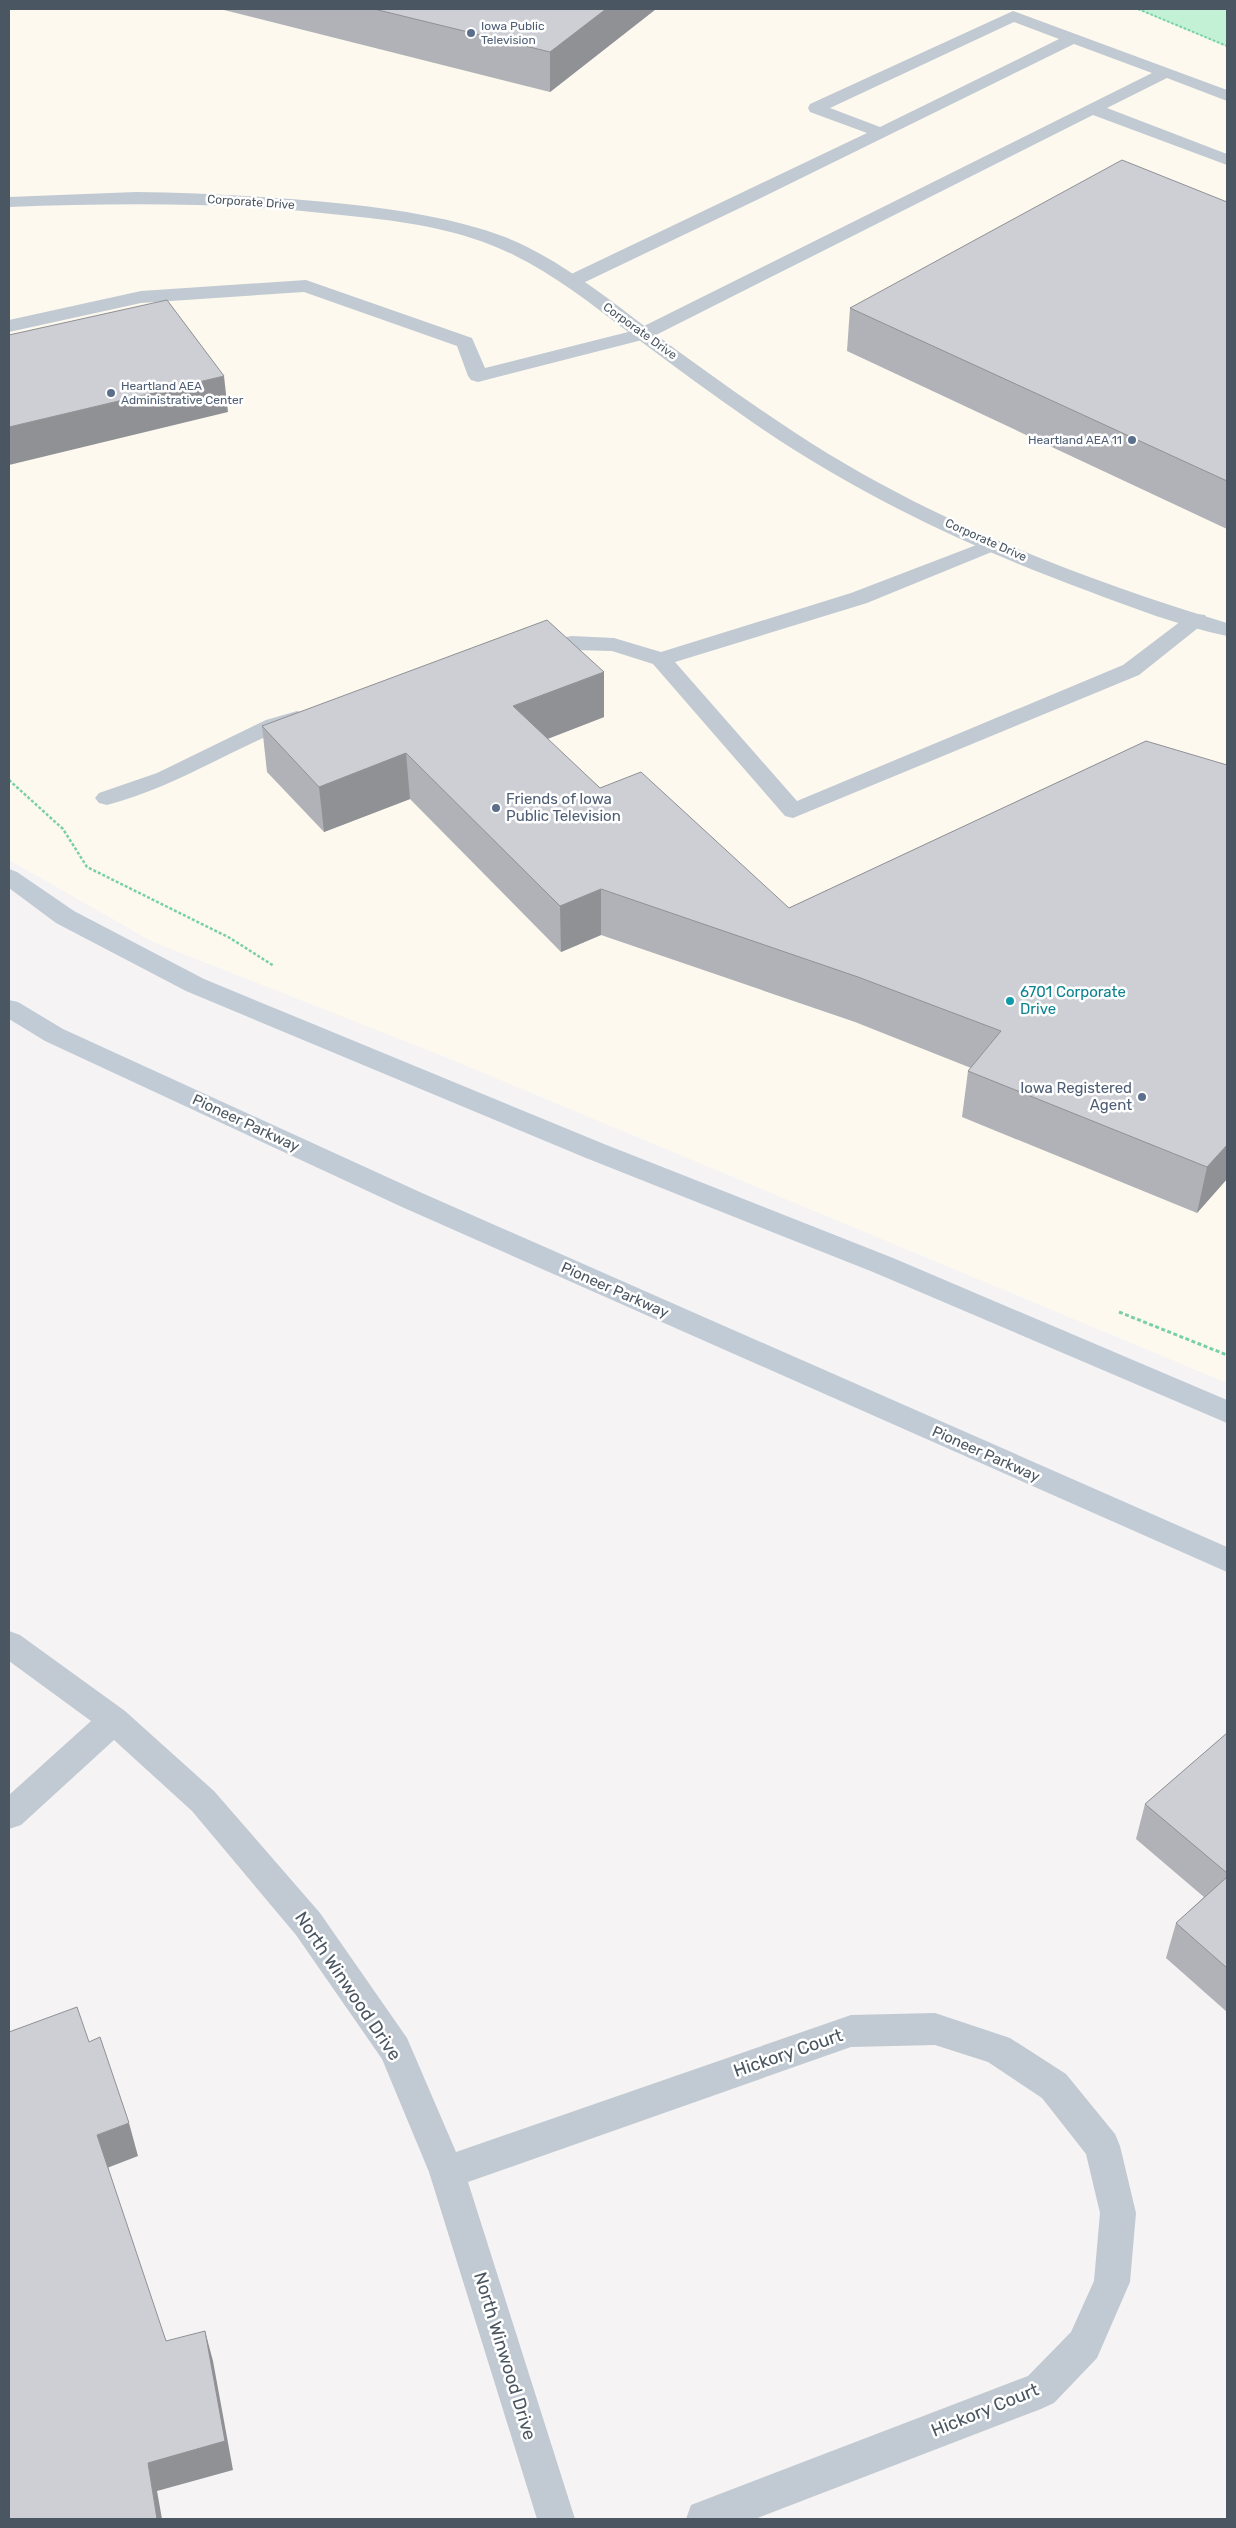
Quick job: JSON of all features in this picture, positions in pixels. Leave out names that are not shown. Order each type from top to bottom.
[{"type":"street","points":[[881,133],[816,108],[1013,16],[1227,96]]},
{"type":"street","points":[[572,281],[706,219],[1073,38]]},
{"type":"street","points":[[9,326],[141,297],[306,286],[465,342],[478,376],[643,334],[1166,72]]},
{"type":"street","points":[[1093,108],[1227,160]]},
{"type":"street","name":"Corporate Drive","points":[[9,202],[127,198],[219,199],[320,206],[407,217],[480,234],[526,252],[572,281],[737,403],[808,450],[890,496],[992,545],[1104,589],[1227,630]]},
{"type":"street","points":[[661,660],[859,598],[992,545]]},
{"type":"street","points":[[513,653],[572,643],[614,645],[661,660],[794,811],[1132,670],[1197,620]]},
{"type":"street","points":[[107,798],[166,778],[274,725],[312,713]]},
{"type":"street","points":[[9,877],[65,916],[195,985],[595,1150],[883,1265],[1227,1412]]},
{"type":"street","name":"Pioneer Parkway","points":[[9,1008],[54,1034],[412,1200],[1227,1560]]},
{"type":"street","name":"North Winwood Drive","points":[[9,1644],[114,1720],[203,1801],[308,1924],[395,2049],[447,2172],[556,2519]]},
{"type":"street","points":[[9,1815],[114,1720]]},
{"type":"street","name":"Hickory Court","points":[[447,2172],[851,2031],[936,2029],[998,2049],[1054,2086],[1102,2146],[1118,2213],[1112,2282],[1084,2345],[1041,2390],[705,2519]]},
{"type":"path","points":[[1138,9],[1227,46]]},
{"type":"path","points":[[9,780],[63,829],[87,867],[230,938],[277,968]]},
{"type":"path","points":[[1117,1311],[1227,1355]]},
{"type":"shaded area","points":[[9,9],[1171,9],[1227,29],[1227,1383],[445,1057],[153,942],[9,860]]},
{"type":"green space","points":[[1136,9],[1227,9],[1227,47]]},
{"type":"building","points":[[374,9],[606,9],[550,52]]},
{"type":"building","name":"Heartland AEA 11","points":[[1122,160],[1227,202],[1227,481],[850,308]]},
{"type":"building","points":[[167,300],[224,376],[9,427],[9,335]]},
{"type":"building","points":[[547,620],[604,672],[513,706],[600,788],[641,772],[789,908],[1146,741],[1227,765],[1227,1145],[1207,1167],[968,1071],[1001,1031],[858,977],[601,889],[560,906],[406,753],[319,787],[262,726]]},
{"type":"building","points":[[1227,1733],[1227,1873],[1145,1804]]},
{"type":"building","points":[[1227,1877],[1227,1968],[1176,1923]]},
{"type":"building","points":[[77,2007],[89,2042],[100,2037],[129,2123],[97,2135],[166,2341],[205,2331],[225,2441],[148,2463],[157,2519],[9,2519],[9,2032]]},
{"type":"place","name":"Iowa Public Television","points":[[471,33]]},
{"type":"place","name":"Heartland AEA Administrative Center","points":[[111,393]]},
{"type":"place","name":"Heartland AEA 11","points":[[1132,440]]},
{"type":"place","name":"Friends of Iowa Public Television","points":[[496,808]]},
{"type":"place","name":"6701 Corporate Drive","points":[[1010,1001]]},
{"type":"place","name":"Iowa Registered Agent","points":[[1142,1097]]}]
